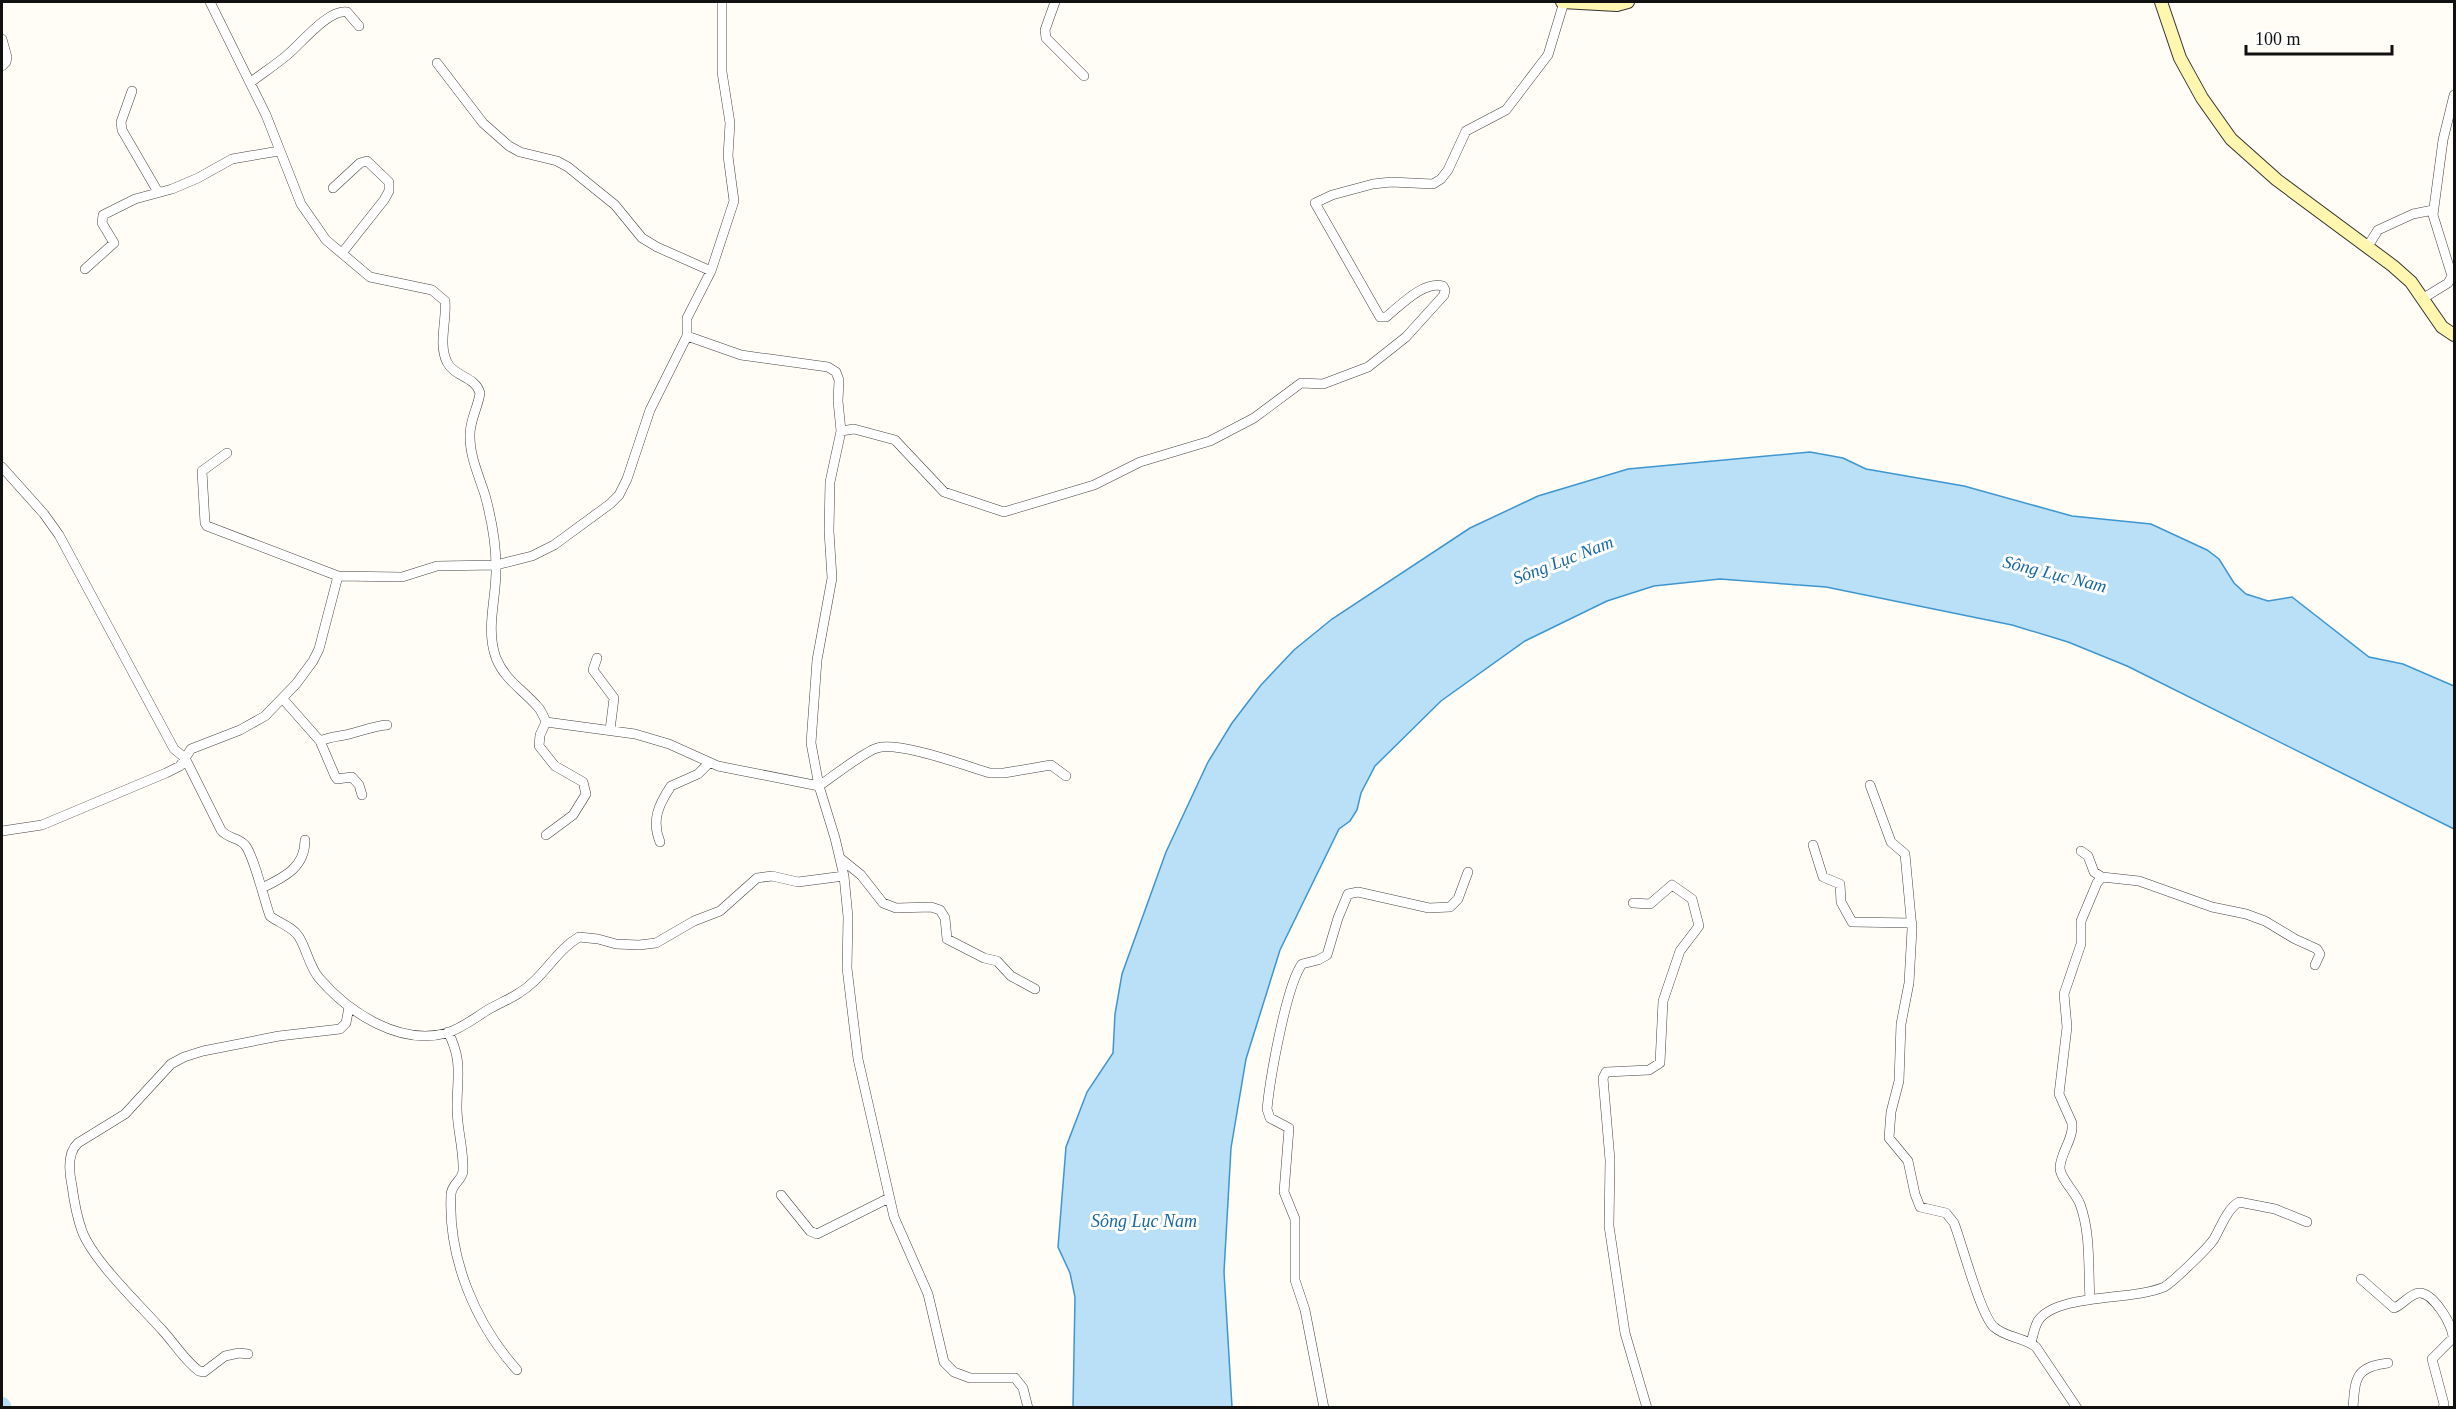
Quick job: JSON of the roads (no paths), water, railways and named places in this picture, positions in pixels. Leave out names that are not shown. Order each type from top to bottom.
[{"type":"street","points":[[210,2],[266,115],[301,204],[326,240],[370,277],[432,290],[446,301],[444,346],[447,363],[453,371],[474,383],[480,391],[470,436],[472,456],[486,497],[496,565],[491,636],[495,655],[506,676],[537,705],[546,722]]},
{"type":"street","points":[[227,453],[202,471],[204,523],[338,576],[402,577],[437,566],[496,565],[546,551],[609,506],[619,495],[627,479],[650,410],[687,336],[686,327],[690,312],[711,271],[734,201],[728,156],[730,123],[722,72],[722,2]]},
{"type":"street","points":[[1055,2],[1045,30],[1046,38],[1084,76]]},
{"type":"street","points":[[841,431],[854,429],[895,440],[944,492],[1010,511],[1035,501],[1094,485],[1140,462],[1210,441],[1254,418],[1301,382],[1323,384],[1375,363],[1406,337],[1444,295],[1445,290],[1443,286],[1437,285],[1424,289],[1386,316],[1380,316],[1315,203],[1332,195],[1373,184],[1391,182],[1433,184],[1441,179],[1448,171],[1466,131],[1506,110],[1548,55],[1563,2],[1617,5],[1628,2]]},
{"type":"street","points":[[2161,2],[2180,58],[2202,98],[2231,139],[2277,180],[2368,246],[2411,282],[2442,327],[2454,335]]},
{"type":"street","points":[[251,82],[286,56],[312,31],[335,14],[347,12],[359,26]]},
{"type":"street","points":[[2,39],[7,57],[2,66]]},
{"type":"street","points":[[437,63],[483,123],[509,146],[520,153],[557,160],[615,205],[642,238],[664,251],[711,271]]},
{"type":"street","points":[[132,91],[121,122],[122,130],[158,192]]},
{"type":"street","points":[[2422,299],[2448,283],[2452,276],[2437,231],[2433,210],[2443,140],[2454,95]]},
{"type":"street","points":[[85,269],[114,243],[102,223],[103,215],[125,203],[198,178],[232,159],[279,151]]},
{"type":"street","points":[[333,188],[360,163],[367,160],[390,182],[389,191],[384,200],[342,253]]},
{"type":"street","points":[[2368,246],[2378,230],[2413,214],[2433,210]]},
{"type":"street","points":[[687,336],[741,355],[833,369],[839,380],[838,401],[841,431],[830,482],[831,585],[817,660],[811,743],[819,786],[844,876],[848,917],[847,968],[858,1059],[897,1227],[928,1294],[942,1355],[947,1366],[954,1372],[970,1378],[1015,1378],[1023,1388],[1028,1407]]},
{"type":"street","points":[[2,467],[55,529],[174,749],[185,758],[221,830],[226,837],[238,840],[246,846],[270,916],[298,935],[316,974],[336,997],[349,1008],[387,1027],[425,1036],[448,1032],[519,993],[541,975],[563,949],[579,937],[591,937],[616,944],[647,945],[664,940],[694,921],[720,911],[763,875],[798,882],[844,876]]},
{"type":"street","points":[[2,831],[42,825],[166,773],[180,766],[191,749],[257,721],[283,699],[313,661],[322,639],[338,576]]},
{"type":"street","points":[[597,658],[593,670],[614,698],[610,730]]},
{"type":"street","points":[[283,699],[320,741],[334,776],[337,779],[352,777],[359,785],[362,795]]},
{"type":"street","points":[[546,722],[610,730],[657,741],[709,762],[766,777],[819,786],[871,750],[886,747],[907,749],[990,773],[1052,765],[1066,776]]},
{"type":"street","points":[[546,722],[538,746],[555,766],[586,786],[586,794],[581,806],[573,815],[546,835]]},
{"type":"street","points":[[320,741],[334,735],[352,734],[372,726],[387,725]]},
{"type":"street","points":[[660,842],[654,822],[668,790],[671,786],[698,774],[709,762]]},
{"type":"street","points":[[1870,785],[1891,842],[1905,854],[1912,923],[1908,983],[1901,1030],[1899,1081],[1891,1112],[1889,1138],[1908,1161],[1920,1207],[1946,1214],[1954,1223],[1987,1319],[2000,1331],[2031,1343],[2077,1407]]},
{"type":"street","points":[[262,888],[280,880],[301,862],[305,840]]},
{"type":"street","points":[[1813,845],[1823,877],[1840,884],[1841,902],[1852,922],[1912,923]]},
{"type":"street","points":[[2081,851],[2088,856],[2094,872],[2102,877],[2139,881],[2212,908],[2246,914],[2265,921],[2317,949],[2320,954],[2315,965]]},
{"type":"street","points":[[840,858],[861,876],[883,903],[896,908],[931,907],[940,910],[945,918],[947,939],[984,958],[997,961],[1011,976],[1035,989]]},
{"type":"street","points":[[1324,1407],[1305,1310],[1295,1280],[1295,1219],[1284,1192],[1289,1128],[1270,1118],[1267,1109],[1287,1003],[1300,967],[1306,962],[1318,960],[1327,955],[1348,894],[1358,892],[1429,908],[1450,907],[1458,899],[1468,872]]},
{"type":"street","points":[[2090,1300],[2085,1218],[2075,1192],[2064,1179],[2060,1168],[2072,1123],[2060,1094],[2067,1027],[2064,994],[2081,944],[2081,921],[2097,883],[2102,877]]},
{"type":"street","points":[[1633,903],[1650,903],[1672,885],[1690,897],[1699,926],[1680,951],[1663,1000],[1660,1063],[1649,1070],[1606,1072],[1603,1078],[1610,1160],[1609,1226],[1625,1333],[1647,1407]]},
{"type":"street","points":[[248,1354],[231,1354],[204,1372],[200,1371],[128,1294],[90,1246],[82,1232],[69,1174],[73,1147],[125,1114],[171,1064],[203,1051],[279,1036],[340,1029],[346,1023],[349,1008]]},
{"type":"street","points":[[448,1032],[458,1053],[457,1110],[463,1164],[462,1176],[451,1191],[454,1249],[473,1300],[491,1336],[517,1370]]},
{"type":"street","points":[[781,1195],[810,1231],[817,1234],[889,1198]]},
{"type":"street","points":[[2031,1343],[2038,1322],[2047,1313],[2075,1302],[2134,1295],[2167,1286],[2210,1244],[2233,1207],[2240,1202],[2275,1209],[2307,1222]]},
{"type":"street","points":[[2361,1279],[2394,1308],[2417,1293],[2428,1295],[2442,1312],[2454,1331],[2451,1342],[2432,1359],[2443,1407]]},
{"type":"street","points":[[2353,1407],[2360,1372],[2372,1365],[2388,1362]]},
{"type":"water","name":"Sông Lục Nam","points":[[1810,452],[1843,458],[1866,469],[1964,486],[2072,516],[2151,524],[2207,550],[2219,559],[2234,583],[2246,594],[2268,601],[2292,597],[2369,657],[2403,664],[2454,686],[2454,829],[2127,666],[2068,642],[2012,625],[1826,587],[1720,579],[1654,586],[1607,601],[1525,641],[1441,701],[1375,766],[1361,793],[1357,810],[1350,821],[1339,829],[1280,950],[1246,1059],[1231,1148],[1224,1272],[1232,1407],[1073,1407],[1075,1297],[1070,1273],[1058,1247],[1066,1147],[1087,1092],[1113,1053],[1115,1014],[1122,974],[1166,852],[1208,762],[1232,723],[1261,685],[1294,650],[1332,619],[1470,528],[1538,496],[1628,469]]}]
